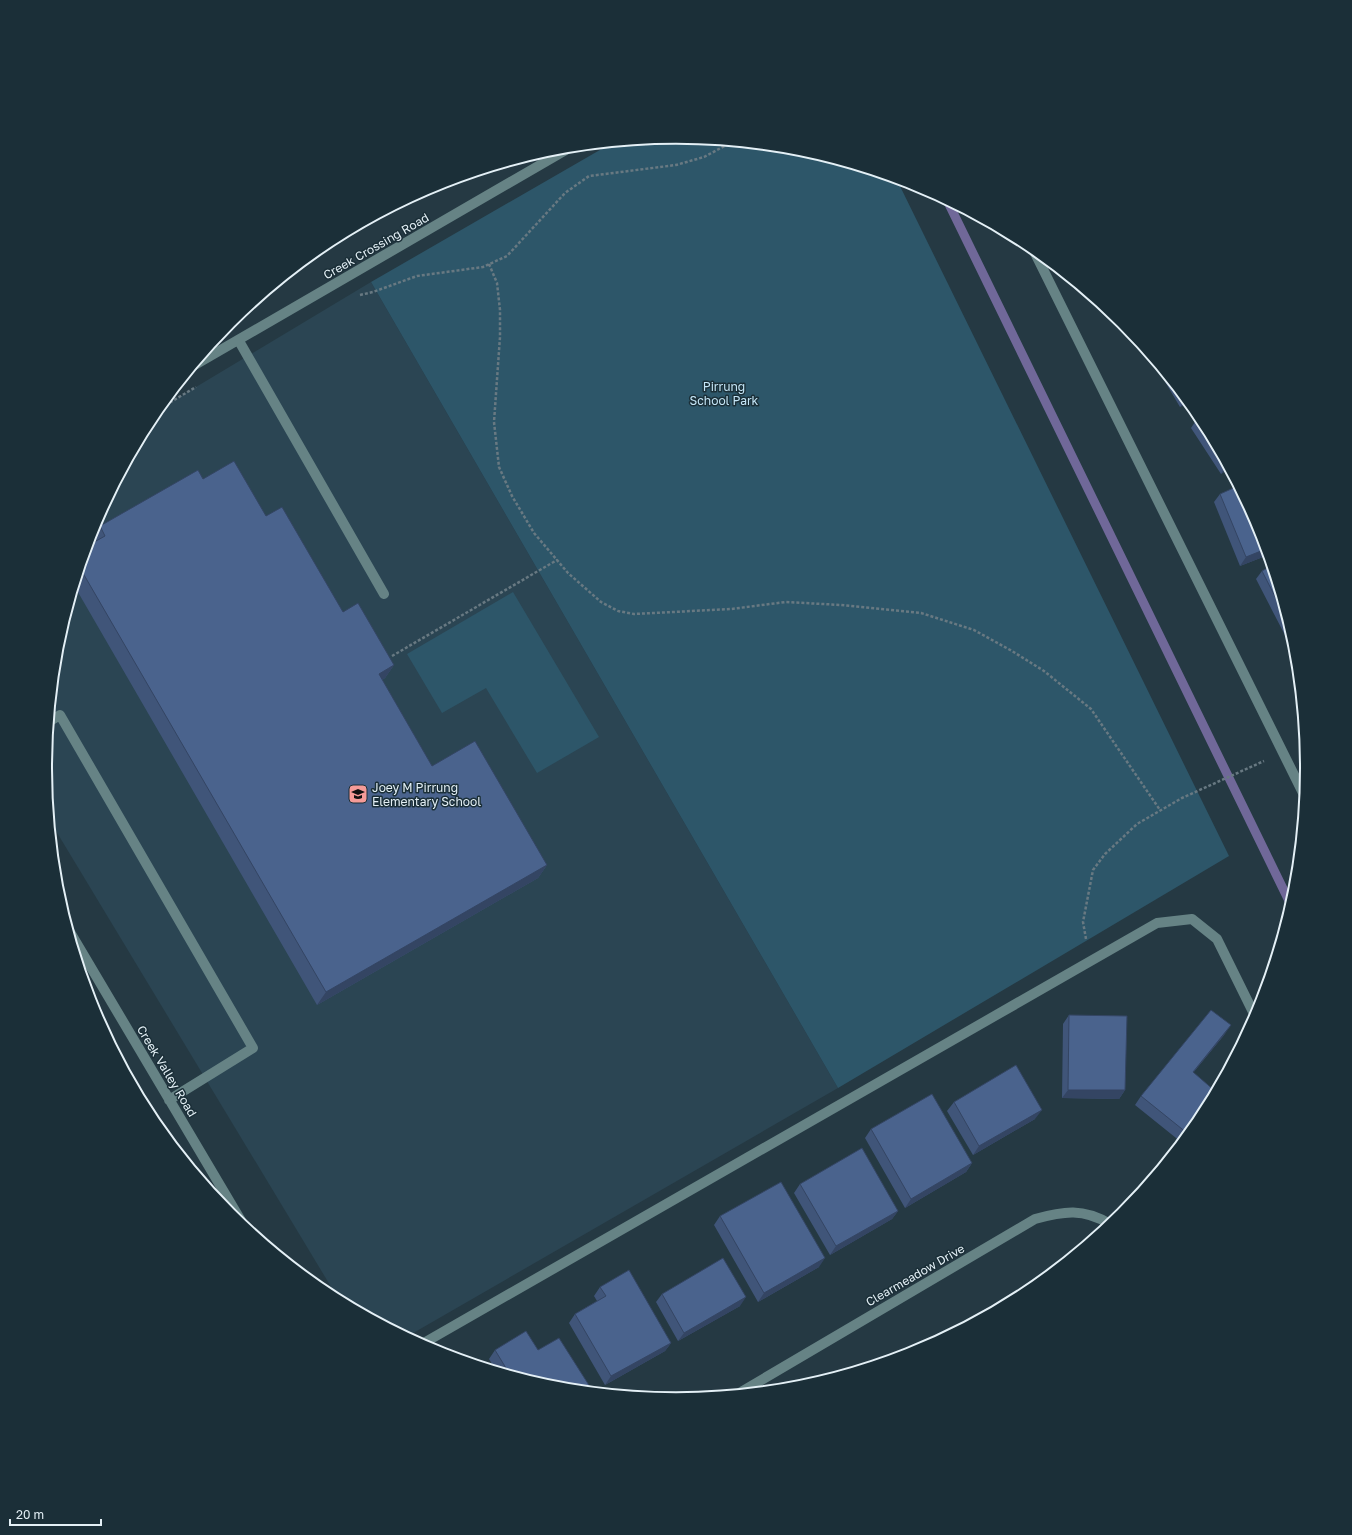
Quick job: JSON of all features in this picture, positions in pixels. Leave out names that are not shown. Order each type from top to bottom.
[{"type":"street","name":"Creek Crossing Road","points":[[204,360],[558,154]]},
{"type":"street","points":[[1038,260],[1300,786]]},
{"type":"street","points":[[239,341],[384,594]]},
{"type":"street","points":[[54,719],[60,715],[253,1048],[169,1100]]},
{"type":"street","points":[[429,1340],[1157,923],[1192,919],[1218,939],[1252,1009]]},
{"type":"street","name":"Creek Valley Road","points":[[78,946],[232,1206]]},
{"type":"street","name":"Clearmeadow Drive","points":[[750,1387],[1035,1219],[1058,1212],[1078,1212],[1100,1217],[1105,1220]]},
{"type":"path","points":[[355,296],[373,292],[417,276],[483,267],[506,256],[565,193],[589,176],[676,165],[704,157],[725,146]]},
{"type":"path","points":[[489,264],[497,282],[500,310],[500,337],[494,422],[499,467],[512,496],[534,532],[568,574],[601,602],[618,611],[634,614],[731,609],[786,602],[841,605],[921,613],[974,630],[1044,671],[1091,709],[1160,810]]},
{"type":"path","points":[[171,402],[202,384]]},
{"type":"path","points":[[392,656],[557,560]]},
{"type":"path","points":[[1090,961],[1083,922],[1093,870],[1105,854],[1136,824],[1160,810],[1182,798],[1269,759]]},
{"type":"shaded area","name":"Joey M Pirrung Elementary School","points":[[371,282],[838,1088],[413,1333],[364,1308],[332,1288],[55,829],[52,768],[53,727],[57,686],[73,606],[99,529],[116,492],[136,455],[171,402]]},
{"type":"green space","name":"Pirrung School Park","points":[[676,144],[717,145],[757,149],[798,155],[838,165],[900,185],[1229,856],[838,1088],[371,282],[603,148],[635,145]]},
{"type":"green space","points":[[513,592],[599,737],[537,773],[486,688],[442,713],[407,654]]},
{"type":"building","points":[[234,461],[266,516],[282,507],[343,612],[358,603],[394,665],[379,674],[432,766],[475,741],[547,865],[326,992],[83,573],[94,542],[105,536],[101,526],[198,470],[203,479]]},
{"type":"building","points":[[1234,488],[1253,529],[1261,551],[1246,557],[1220,494]]},
{"type":"building","points":[[1267,568],[1278,602],[1262,571]]},
{"type":"building","points":[[1211,1010],[1231,1025],[1193,1072],[1211,1088],[1183,1130],[1141,1096]]},
{"type":"building","points":[[1069,1015],[1127,1016],[1125,1090],[1068,1090]]},
{"type":"building","points":[[1016,1065],[1042,1110],[979,1146],[954,1102]]},
{"type":"building","points":[[932,1094],[972,1163],[911,1199],[871,1129]]},
{"type":"building","points":[[862,1148],[898,1211],[836,1246],[800,1184]]},
{"type":"building","points":[[781,1182],[825,1258],[764,1293],[720,1216]]},
{"type":"building","points":[[723,1258],[746,1297],[684,1333],[662,1294]]},
{"type":"building","points":[[629,1270],[671,1343],[611,1376],[575,1314],[606,1296],[600,1287]]},
{"type":"building","points":[[526,1331],[538,1350],[559,1338],[589,1385],[554,1380],[506,1367],[495,1350]]},
{"type":"waterway","points":[[951,207],[1286,896]]},
{"type":"place","name":"Joey M Pirrung Elementary School","points":[[358,794]]}]
